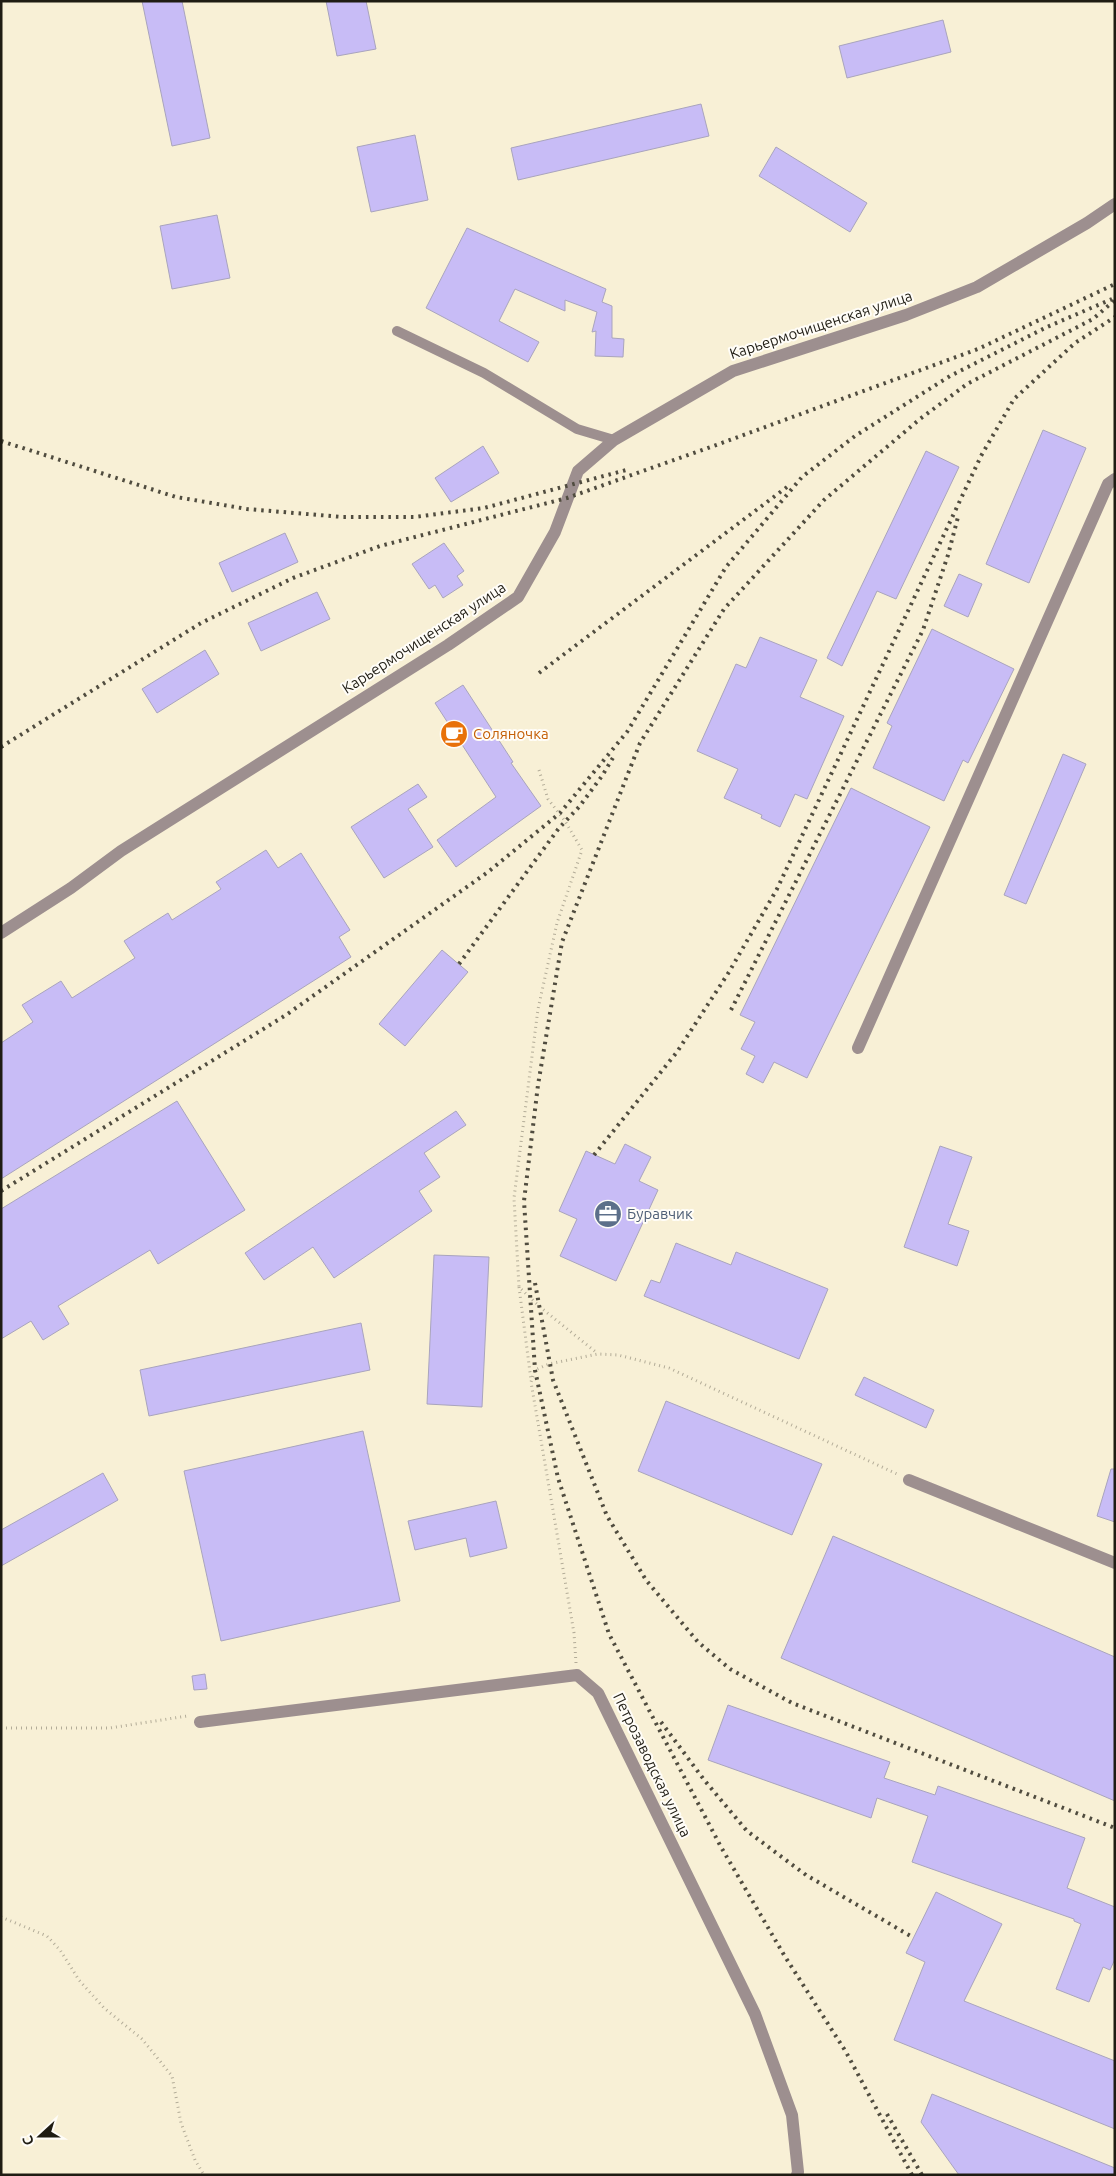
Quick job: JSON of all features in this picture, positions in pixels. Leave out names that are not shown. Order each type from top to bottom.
[{"type":"street","name":"Карьермочищенская улица","points":[[1,933],[71,888],[121,852],[448,645],[518,597],[555,532],[578,471],[614,440],[733,371],[897,318],[977,287],[1087,223],[1115,204]]},
{"type":"street","points":[[858,1048],[1108,484],[1115,479]]},
{"type":"street","points":[[909,1480],[1115,1563]]},
{"type":"street","points":[[195,1719],[577,1675]]},
{"type":"street","name":"Петрозаводская улица","points":[[577,1675],[598,1693],[755,2014],[792,2115],[797,2175]]},
{"type":"lane","points":[[397,331],[484,372],[577,429],[614,440]]},
{"type":"path","points":[[539,770],[548,799],[566,821],[582,850],[557,923],[538,1010],[514,1198],[519,1286],[531,1382],[574,1633],[577,1675]]},
{"type":"path","points":[[519,1286],[540,1307],[598,1354]]},
{"type":"path","points":[[531,1382],[536,1370],[549,1364],[598,1354],[618,1355],[669,1368],[909,1480]]},
{"type":"path","points":[[1,1728],[110,1728],[195,1719]]},
{"type":"path","points":[[1,1917],[46,1936],[60,1950],[80,1980],[104,2008],[142,2039],[172,2076],[181,2123],[195,2160],[204,2175]]},
{"type":"building","points":[[142,1],[182,1],[210,138],[172,146]]},
{"type":"building","points":[[326,1],[366,1],[376,49],[337,56]]},
{"type":"building","points":[[943,20],[951,52],[847,78],[839,46]]},
{"type":"building","points":[[701,104],[709,136],[518,180],[511,148]]},
{"type":"building","points":[[415,135],[428,200],[371,212],[357,147]]},
{"type":"building","points":[[776,147],[867,203],[850,232],[759,176]]},
{"type":"building","points":[[217,215],[230,278],[172,289],[160,226]]},
{"type":"building","points":[[467,228],[606,289],[602,302],[612,306],[612,338],[624,339],[623,357],[595,356],[596,331],[592,332],[597,312],[565,300],[565,311],[515,289],[499,321],[539,342],[528,362],[426,308]]},
{"type":"building","points":[[1043,430],[1086,448],[1029,583],[986,564]]},
{"type":"building","points":[[483,446],[499,473],[451,502],[435,478]]},
{"type":"building","points":[[926,451],[959,467],[896,599],[877,591],[842,666],[827,658]]},
{"type":"building","points":[[285,533],[298,562],[232,592],[219,563]]},
{"type":"building","points":[[444,543],[464,571],[457,576],[463,585],[443,598],[435,585],[429,589],[412,564]]},
{"type":"building","points":[[959,574],[982,584],[968,617],[944,606]]},
{"type":"building","points":[[317,592],[330,619],[261,651],[248,623]]},
{"type":"building","points":[[932,629],[1014,669],[968,763],[963,760],[944,801],[873,768],[892,726],[887,723]]},
{"type":"building","points":[[760,637],[817,660],[800,697],[844,716],[807,799],[795,794],[780,827],[761,818],[762,815],[724,798],[738,769],[697,751],[736,664],[746,668]]},
{"type":"building","points":[[205,650],[219,674],[157,713],[142,689]]},
{"type":"building","points":[[463,685],[513,762],[511,763],[541,806],[456,867],[437,840],[496,797],[435,703]]},
{"type":"building","points":[[1063,754],[1086,764],[1026,904],[1004,895]]},
{"type":"building","points":[[418,784],[427,797],[408,809],[433,847],[384,878],[351,827]]},
{"type":"building","points":[[851,788],[930,827],[807,1078],[774,1062],[763,1083],[746,1074],[755,1056],[741,1049],[755,1022],[740,1015]]},
{"type":"building","points":[[266,850],[278,868],[301,853],[350,930],[339,937],[351,957],[1,1179],[1,1043],[33,1022],[22,1005],[61,981],[72,998],[135,958],[124,941],[168,913],[172,920],[221,889],[216,882]]},
{"type":"building","points":[[442,950],[468,972],[405,1046],[379,1024]]},
{"type":"building","points":[[177,1101],[245,1210],[158,1264],[150,1250],[58,1306],[69,1324],[43,1340],[31,1321],[1,1339],[1,1209]]},
{"type":"building","points":[[456,1111],[466,1125],[424,1153],[440,1177],[419,1191],[432,1211],[334,1278],[313,1247],[264,1280],[245,1253]]},
{"type":"building","points":[[625,1144],[651,1157],[639,1181],[658,1190],[616,1281],[560,1256],[577,1219],[559,1211],[586,1151],[615,1164]]},
{"type":"building","points":[[940,1146],[972,1157],[948,1224],[969,1231],[957,1266],[904,1247]]},
{"type":"building","points":[[676,1243],[731,1265],[736,1252],[828,1289],[799,1359],[644,1296],[651,1280],[660,1283]]},
{"type":"building","points":[[434,1255],[489,1257],[482,1407],[427,1404]]},
{"type":"building","points":[[361,1323],[370,1370],[149,1416],[140,1370]]},
{"type":"building","points":[[864,1377],[934,1410],[926,1428],[855,1395]]},
{"type":"building","points":[[666,1401],[822,1464],[792,1535],[638,1471]]},
{"type":"building","points":[[363,1431],[400,1601],[221,1641],[184,1471]]},
{"type":"building","points":[[1111,1469],[1115,1469],[1115,1522],[1097,1516]]},
{"type":"building","points":[[103,1473],[118,1500],[1,1566],[1,1530]]},
{"type":"building","points":[[496,1501],[507,1548],[470,1557],[466,1538],[415,1550],[408,1521]]},
{"type":"building","points":[[833,1536],[1115,1657],[1115,1801],[781,1658]]},
{"type":"building","points":[[205,1674],[207,1689],[194,1690],[192,1676]]},
{"type":"building","points":[[728,1705],[890,1762],[884,1778],[935,1795],[938,1786],[1085,1838],[1067,1888],[1115,1907],[1115,1959],[1110,1970],[1103,1967],[1089,2002],[1056,1989],[1081,1924],[1074,1921],[1074,1919],[912,1862],[928,1816],[877,1798],[871,1818],[708,1760]]},
{"type":"building","points":[[936,1892],[1002,1924],[964,2001],[1115,2061],[1115,2129],[894,2040],[925,1962],[906,1953]]},
{"type":"building","points":[[932,2094],[1115,2168],[1115,2175],[959,2175],[921,2122]]},
{"type":"railway","points":[[1,747],[201,623],[293,578],[380,546],[567,498],[719,444],[978,349],[1115,284]]},
{"type":"railway","points":[[1,1191],[286,1015],[488,872],[560,813],[627,732],[726,567],[802,477],[855,436],[950,376],[1047,327],[1112,299]]},
{"type":"railway","points":[[912,2175],[846,2052],[784,1955],[721,1847],[609,1634],[558,1478],[535,1370],[524,1201],[538,1085],[562,942],[640,743],[724,609],[824,500],[920,419],[967,384],[1093,319],[1115,300]]},
{"type":"railway","points":[[594,1155],[677,1052],[729,972],[777,889],[981,456],[1014,399],[1075,343],[1115,317]]},
{"type":"railway","points":[[1,441],[176,497],[247,509],[343,517],[414,517],[484,508],[630,469]]},
{"type":"railway","points":[[539,673],[787,487]]},
{"type":"railway","points":[[731,1010],[923,630],[948,555],[958,517]]},
{"type":"railway","points":[[459,964],[559,828],[579,807],[614,756]]},
{"type":"railway","points":[[535,1283],[553,1380],[607,1516],[646,1580],[698,1642],[730,1669],[792,1703],[1115,1828]]},
{"type":"railway","points":[[661,1722],[705,1781],[747,1831],[806,1875],[914,1938]]},
{"type":"railway","points":[[887,2114],[922,2175]]},
{"type":"place","name":"Соляночка","points":[[454,734]]},
{"type":"place","name":"Буравчик","points":[[608,1214]]}]
